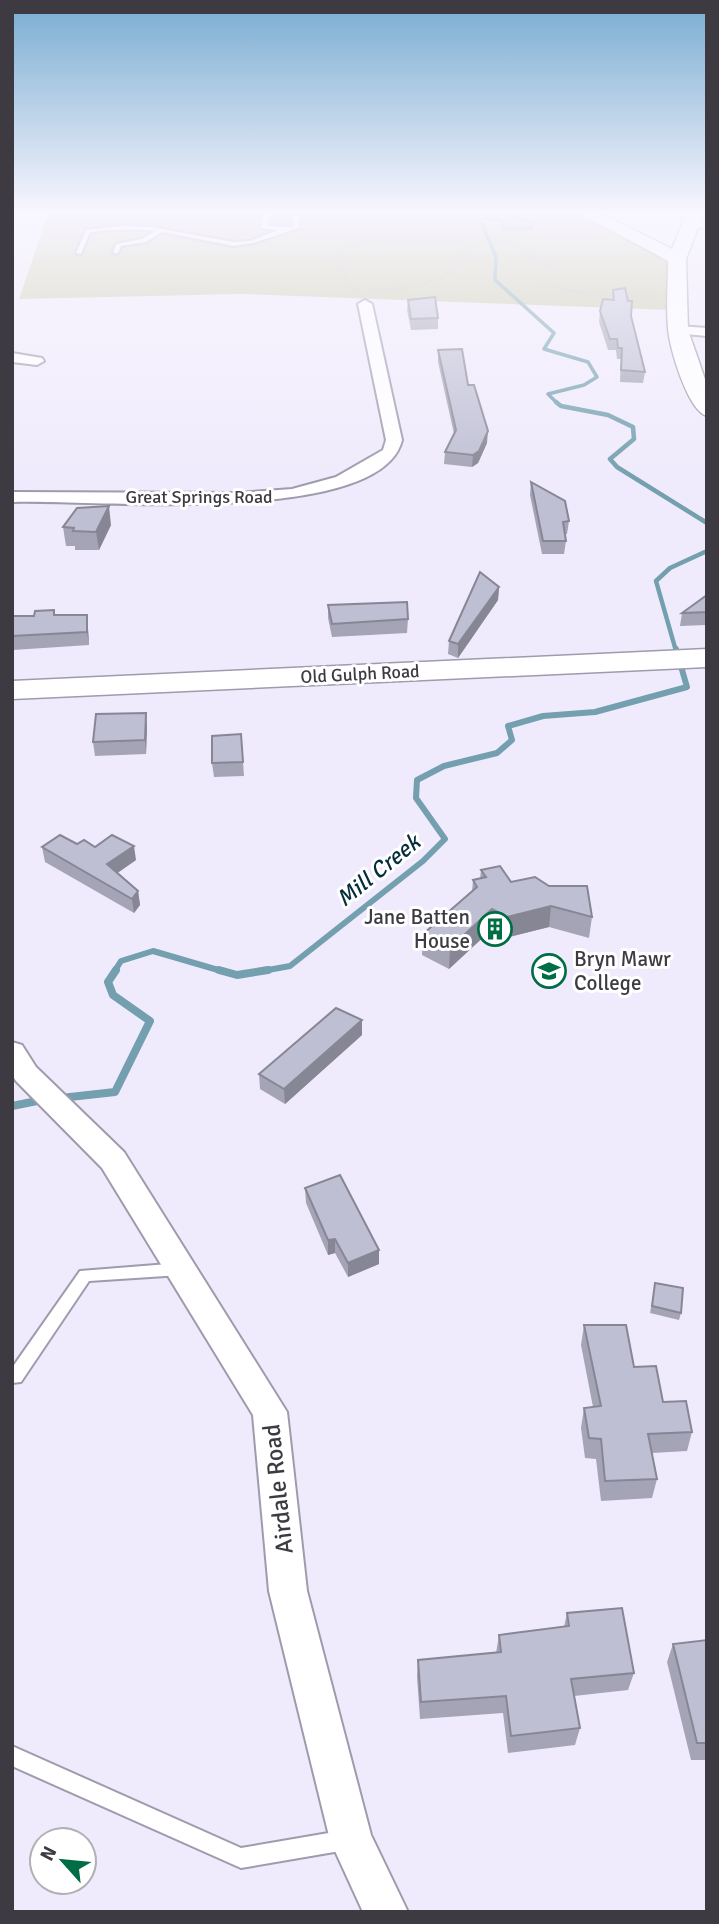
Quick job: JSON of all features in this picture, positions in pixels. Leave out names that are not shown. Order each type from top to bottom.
[{"type":"street","points":[[677,302],[678,330],[689,370],[707,409]]},
{"type":"street","name":"Great Springs Road","points":[[12,497],[248,499],[289,496],[352,478],[391,452],[394,440],[365,304]]},
{"type":"street","points":[[678,330],[707,332]]},
{"type":"street","points":[[12,357],[37,361]]},
{"type":"street","name":"Old Gulph Road","points":[[12,690],[685,659]]},
{"type":"street","name":"Airdale Road","points":[[19,1063],[55,1105],[113,1160],[270,1412],[288,1591],[351,1840],[386,1912]]},
{"type":"lane","points":[[12,1376],[15,1377],[85,1275],[181,1269]]},
{"type":"lane","points":[[12,1756],[241,1858],[351,1840]]},
{"type":"green space","points":[[450,302],[670,302],[670,310]]},
{"type":"building","points":[[408,302],[436,302],[438,318],[411,319]]},
{"type":"building","points":[[602,302],[632,302],[631,316],[645,372],[621,370],[622,348],[618,348],[617,339],[610,339],[600,311]]},
{"type":"building","points":[[462,349],[468,385],[474,385],[488,431],[479,451],[473,455],[445,452],[456,430],[438,350]]},
{"type":"building","points":[[531,482],[565,501],[569,521],[563,522],[566,541],[543,541]]},
{"type":"building","points":[[109,506],[96,532],[73,531],[74,528],[63,527],[77,508]]},
{"type":"building","points":[[480,572],[499,587],[458,644],[449,641]]},
{"type":"building","points":[[707,595],[707,612],[682,613]]},
{"type":"building","points":[[407,602],[408,619],[332,624],[328,605]]},
{"type":"building","points":[[54,610],[54,615],[87,615],[87,632],[12,636],[13,616],[34,616],[35,611]]},
{"type":"building","points":[[146,713],[145,740],[93,742],[96,714]]},
{"type":"building","points":[[241,734],[243,762],[212,763],[212,736]]},
{"type":"building","points":[[60,835],[77,844],[84,840],[95,847],[112,835],[134,846],[107,864],[138,891],[132,899],[42,847]]},
{"type":"building","points":[[500,866],[511,882],[535,877],[549,886],[587,886],[592,917],[551,906],[507,917],[492,909],[450,948],[423,934],[477,887],[473,880],[486,877],[481,870]]},
{"type":"building","points":[[336,1008],[362,1020],[284,1089],[259,1074]]},
{"type":"building","points":[[340,1175],[379,1250],[348,1263],[335,1239],[328,1240],[305,1188]]},
{"type":"building","points":[[655,1283],[683,1288],[681,1313],[652,1306]]},
{"type":"building","points":[[584,1325],[626,1325],[634,1367],[656,1366],[663,1402],[686,1401],[692,1432],[648,1434],[657,1479],[605,1481],[601,1439],[589,1438],[584,1408],[601,1406]]},
{"type":"building","points":[[622,1608],[634,1673],[571,1679],[580,1728],[511,1736],[506,1696],[421,1702],[418,1660],[501,1652],[499,1635],[569,1626],[567,1613]]},
{"type":"building","points":[[707,1640],[707,1743],[697,1743],[673,1644]]},
{"type":"waterway","name":"Mill Creek","points":[[519,302],[554,333],[544,349],[588,362],[597,377],[584,385],[548,394],[556,402]]},
{"type":"waterway","name":"Mill Creek","points":[[556,402],[561,406],[608,415],[633,427],[634,439],[610,459],[617,467],[707,523]]},
{"type":"waterway","name":"Mill Creek","points":[[676,651],[656,581],[670,568],[707,551]]},
{"type":"waterway","name":"Mill Creek","points":[[268,970],[290,966],[423,861],[445,839],[416,798],[417,780],[444,766],[497,753],[512,740],[508,726],[543,716],[595,712],[687,687],[676,649]]},
{"type":"waterway","name":"Mill Creek","points":[[114,972],[121,961],[153,951],[225,972]]},
{"type":"waterway","name":"Mill Creek","points":[[61,1098],[115,1092],[150,1021],[113,995],[108,982],[116,970]]},
{"type":"waterway","name":"Mill Creek","points":[[219,970],[237,975],[268,970]]},
{"type":"waterway","name":"Mill Creek","points":[[257,972],[268,970]]},
{"type":"waterway","name":"Mill Creek","points":[[12,1106],[42,1100]]},
{"type":"place","name":"Jane Batten House","points":[[495,929]]},
{"type":"place","name":"Bryn Mawr College","points":[[549,971]]}]
